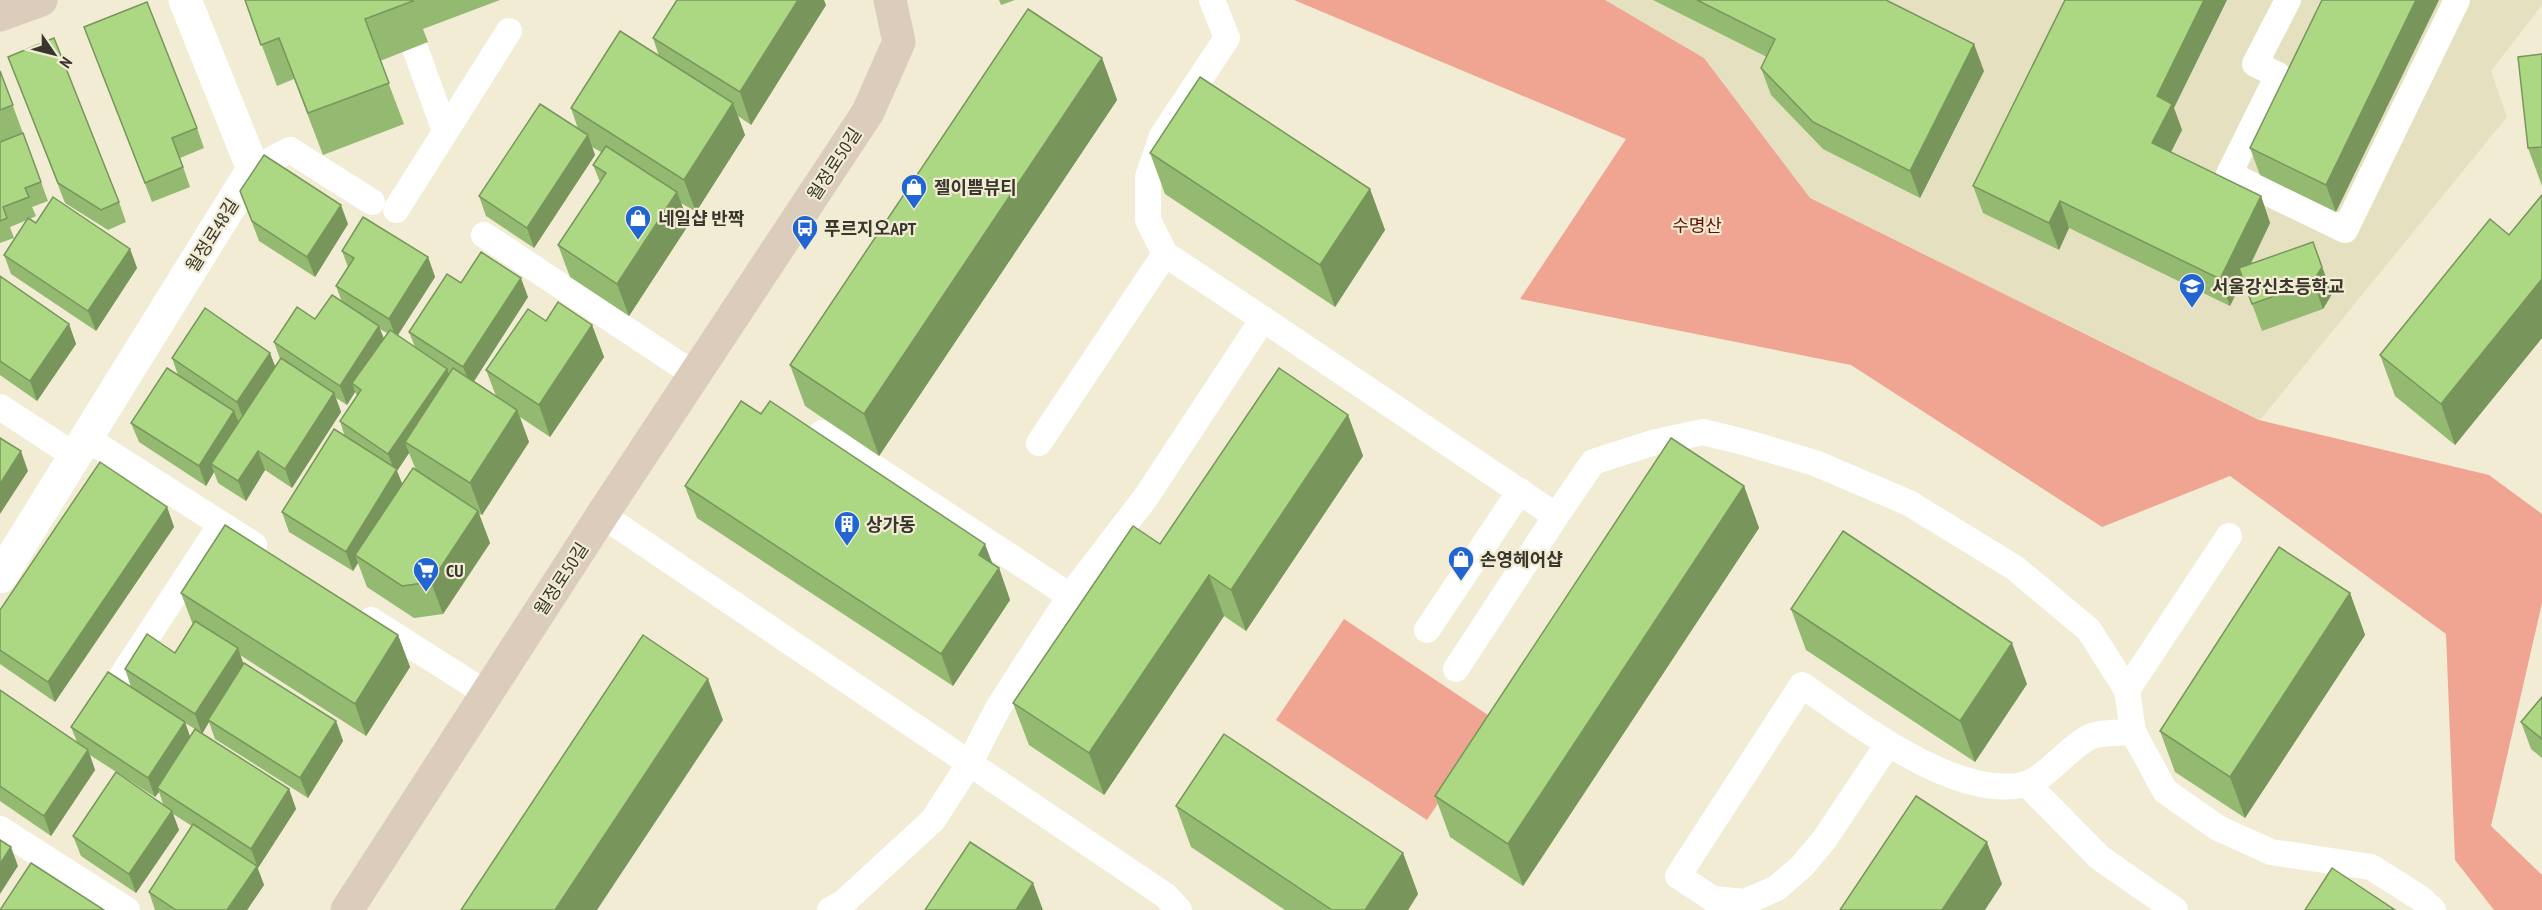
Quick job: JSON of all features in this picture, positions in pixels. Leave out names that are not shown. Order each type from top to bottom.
[{"type":"street","points":[[0,15],[41,0]]},
{"type":"street","points":[[185,0],[253,169]]},
{"type":"street","name":"월정로50길","points":[[348,910],[602,515],[868,112],[899,42],[890,0]]},
{"type":"street","name":"월정로48길","points":[[0,577],[253,169]]},
{"type":"lane","points":[[1212,0],[1227,38],[1162,136],[1148,177],[1148,220],[1165,254],[1556,516]]},
{"type":"lane","points":[[2288,0],[2256,64],[2278,75],[2229,174],[2345,230],[2457,0]]},
{"type":"lane","points":[[253,169],[290,150],[384,206],[445,131],[509,31]]},
{"type":"lane","points":[[415,48],[445,131]]},
{"type":"lane","points":[[484,235],[695,375]]},
{"type":"lane","points":[[1039,443],[1165,254]]},
{"type":"lane","points":[[830,910],[844,902],[933,820],[969,764],[998,708],[1070,596],[1146,497],[1263,319]]},
{"type":"lane","points":[[0,407],[80,447],[221,524],[270,556]]},
{"type":"lane","points":[[1456,669],[1593,462],[1652,443],[1702,432],[1744,442],[1815,463],[1909,503],[2015,568],[2089,630],[2127,690],[2133,732],[2165,791],[2217,828],[2271,852],[2371,867],[2420,898],[2433,910]]},
{"type":"lane","points":[[822,433],[1070,596]]},
{"type":"lane","points":[[1427,630],[1520,491]]},
{"type":"lane","points":[[602,515],[1166,896],[1179,910]]},
{"type":"lane","points":[[121,677],[221,524]]},
{"type":"lane","points":[[2127,690],[2229,536]]},
{"type":"lane","points":[[349,606],[487,694]]},
{"type":"lane","points":[[1888,744],[1824,840],[1802,866],[1777,888],[1745,902],[1713,899],[1678,876],[1802,685],[1888,744],[1945,773],[1987,787],[2027,784],[2091,736],[2133,732]]},
{"type":"lane","points":[[2027,784],[2100,858],[2175,910]]},
{"type":"lane","points":[[0,829],[128,910]]},
{"type":"shaded area","name":"서울강신초등학교","points":[[1605,0],[2542,0],[2542,5],[2491,71],[2507,117],[2260,420],[1809,198],[1704,58]]},
{"type":"green space","name":"수명산","points":[[1294,0],[1605,0],[1704,58],[1810,198],[2259,420],[2489,475],[2542,514],[2542,603],[2491,826],[2542,875],[2542,910],[2494,910],[2455,860],[2446,634],[2230,476],[2102,527],[1851,365],[1520,299],[1626,139]]},
{"type":"green space","points":[[1344,619],[1494,719],[1427,820],[1276,720]]},
{"type":"building","points":[[245,0],[413,1],[365,19],[389,83],[308,113],[279,38],[261,45]]},
{"type":"building","points":[[677,0],[798,0],[740,92],[653,38]]},
{"type":"building","points":[[1697,0],[1886,0],[1974,44],[1910,171],[1813,122],[1761,68],[1775,39]]},
{"type":"building","name":"서울강신초등학교","points":[[2065,0],[2204,0],[2157,96],[2172,104],[2152,143],[2261,196],[2220,279],[2060,201],[2049,223],[1973,186]]},
{"type":"building","points":[[2322,0],[2416,0],[2326,185],[2250,148]]},
{"type":"building","points":[[147,2],[197,128],[172,138],[183,167],[145,183],[84,27]]},
{"type":"building","points":[[1028,9],[1102,58],[864,414],[790,365]]},
{"type":"building","points":[[620,31],[733,103],[684,180],[571,108]]},
{"type":"building","points":[[54,38],[119,202],[101,210],[58,183],[8,57]]},
{"type":"building","points":[[2542,54],[2542,147],[2528,148],[2518,57]]},
{"type":"building","points":[[0,71],[13,105],[0,110]]},
{"type":"building","points":[[1200,77],[1370,189],[1320,265],[1150,153]]},
{"type":"building","points":[[540,104],[588,135],[527,228],[479,196]]},
{"type":"building","points":[[23,133],[41,182],[25,188],[29,197],[3,207],[7,218],[0,221],[0,142]]},
{"type":"building","points":[[606,146],[677,192],[617,284],[558,245],[606,173],[593,165]]},
{"type":"building","points":[[264,155],[341,205],[307,257],[252,221],[240,191]]},
{"type":"building","points":[[2542,195],[2542,279],[2441,404],[2380,355],[2490,219],[2509,235]]},
{"type":"building","points":[[53,197],[130,249],[88,311],[4,255],[28,218],[36,223]]},
{"type":"building","points":[[363,217],[428,257],[389,319],[336,286],[354,258],[342,251]]},
{"type":"building","points":[[2313,242],[2322,267],[2313,282],[2252,304],[2239,268]]},
{"type":"building","points":[[481,252],[521,278],[463,367],[409,332],[447,274],[461,283]]},
{"type":"building","points":[[0,276],[69,324],[30,381],[0,361]]},
{"type":"building","points":[[332,295],[379,326],[340,386],[274,342],[297,307],[315,319]]},
{"type":"building","points":[[558,302],[592,325],[539,405],[486,370],[528,309],[546,321]]},
{"type":"building","points":[[205,308],[270,353],[237,402],[172,358]]},
{"type":"building","points":[[390,330],[447,369],[388,454],[340,421],[361,390],[352,383]]},
{"type":"building","points":[[281,358],[334,393],[285,469],[258,451],[238,481],[211,464]]},
{"type":"building","points":[[167,368],[234,411],[199,466],[131,423]]},
{"type":"building","points":[[453,368],[517,410],[470,483],[405,442]]},
{"type":"building","points":[[1279,368],[1348,415],[1231,590],[1209,575],[1089,753],[1013,703],[1133,526],[1160,544]]},
{"type":"building","name":"상가동","points":[[741,401],[761,414],[770,401],[985,544],[979,555],[999,568],[941,654],[685,486]]},
{"type":"building","points":[[334,429],[397,469],[346,552],[282,512]]},
{"type":"building","points":[[0,438],[21,451],[0,484]]},
{"type":"building","points":[[1671,438],[1744,486],[1508,844],[1435,796]]},
{"type":"building","points":[[100,462],[167,507],[48,682],[0,650],[0,610]]},
{"type":"building","points":[[413,468],[478,511],[431,582],[402,586],[355,555]]},
{"type":"building","points":[[225,525],[398,635],[355,704],[181,593]]},
{"type":"building","points":[[1843,531],[2012,643],[1960,721],[1791,609]]},
{"type":"building","points":[[2279,547],[2350,593],[2230,777],[2160,731]]},
{"type":"building","points":[[195,621],[238,648],[195,714],[125,669],[147,634],[175,653]]},
{"type":"building","points":[[643,635],[708,679],[555,910],[461,910]]},
{"type":"building","points":[[244,663],[336,721],[300,778],[208,720]]},
{"type":"building","points":[[108,672],[185,722],[148,778],[71,727]]},
{"type":"building","points":[[0,690],[88,750],[44,816],[0,786]]},
{"type":"building","points":[[2542,697],[2542,739],[2521,722]]},
{"type":"building","points":[[195,729],[289,789],[251,849],[157,788]]},
{"type":"building","points":[[1224,734],[1403,853],[1365,910],[1332,910],[1176,806]]},
{"type":"building","points":[[116,772],[172,811],[129,874],[73,836]]},
{"type":"building","points":[[1916,796],[1987,842],[1942,910],[1840,910]]},
{"type":"building","points":[[193,824],[257,866],[227,910],[176,910],[149,892]]},
{"type":"building","points":[[0,840],[11,847],[0,864]]},
{"type":"building","points":[[970,842],[1033,883],[1016,910],[925,910]]},
{"type":"building","points":[[31,863],[104,910],[0,910]]},
{"type":"building","points":[[2332,868],[2395,910],[2305,910]]},
{"type":"place","name":"젤이쁨뷰티","points":[[914,210]]},
{"type":"place","name":"네일샵 반짝","points":[[638,241]]},
{"type":"place","name":"푸르지오APT","points":[[805,251]]},
{"type":"place","name":"서울강신초등학교","points":[[2192,309]]},
{"type":"place","name":"상가동","points":[[847,547]]},
{"type":"place","name":"손영헤어샵","points":[[1461,582]]},
{"type":"place","name":"CU","points":[[426,593]]}]
